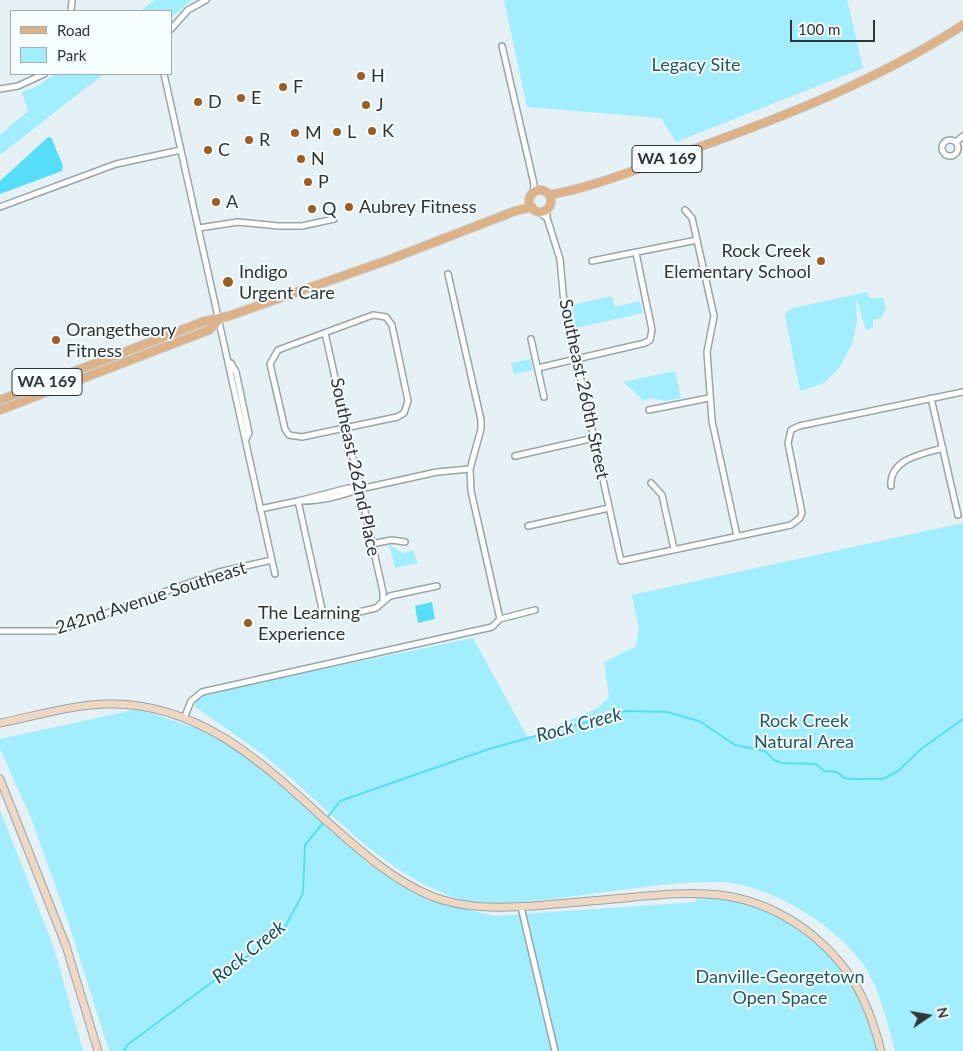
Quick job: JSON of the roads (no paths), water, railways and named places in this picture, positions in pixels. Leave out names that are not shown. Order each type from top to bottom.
[{"type":"main road","name":"WA 169","points":[[535,189],[550,198],[711,143],[812,104],[892,68],[963,25]]},
{"type":"main road","points":[[535,189],[531,205],[543,211],[550,198]]},
{"type":"main road","name":"WA 169","points":[[0,400],[205,322],[220,320],[388,260],[531,205]]},
{"type":"main road","name":"WA 169","points":[[0,410],[63,384],[209,330],[220,320]]},
{"type":"main road","points":[[63,384],[64,380],[91,369],[94,363]]},
{"type":"street","points":[[172,28],[188,10],[206,0]]},
{"type":"street","points":[[502,46],[535,189]]},
{"type":"street","points":[[0,89],[18,86],[42,75]]},
{"type":"street","points":[[164,75],[275,574]]},
{"type":"street","points":[[956,142],[963,136]]},
{"type":"street","points":[[0,207],[116,164],[181,150]]},
{"type":"street","points":[[685,210],[692,218],[714,316],[707,352],[709,398],[712,421],[737,536]]},
{"type":"street","name":"Southeast 260th Street","points":[[543,211],[560,259],[564,303],[621,561],[674,549]]},
{"type":"street","points":[[199,228],[238,222],[302,226],[334,219]]},
{"type":"street","points":[[592,261],[697,240]]},
{"type":"street","points":[[538,368],[645,343],[650,338],[652,330],[636,253]]},
{"type":"street","points":[[448,274],[481,420],[482,429],[470,469],[471,491],[500,618]]},
{"type":"street","points":[[373,315],[386,317],[392,325],[408,401],[406,410],[397,418],[302,437],[289,434],[285,429],[271,360],[278,350],[325,333],[373,315]]},
{"type":"street","name":"Southeast 262nd Place","points":[[325,333],[383,592],[383,600]]},
{"type":"street","points":[[531,339],[544,397]]},
{"type":"street","points":[[651,483],[662,495],[674,549],[791,525],[800,518],[802,513],[788,443],[791,430],[798,426],[963,392]]},
{"type":"street","points":[[649,410],[709,398]]},
{"type":"street","points":[[931,398],[958,515]]},
{"type":"street","points":[[515,456],[594,438]]},
{"type":"street","points":[[891,486],[891,477],[899,465],[918,455],[943,448]]},
{"type":"street","points":[[260,509],[348,488],[360,488],[436,472],[470,469]]},
{"type":"street","points":[[298,501],[322,609],[331,616],[376,608],[383,600],[390,596],[437,586]]},
{"type":"street","points":[[528,526],[609,508]]},
{"type":"street","points":[[371,544],[392,540],[405,542]]},
{"type":"street","name":"242nd Avenue Southeast","points":[[0,631],[58,631],[219,572],[272,560]]},
{"type":"street","points":[[185,716],[191,701],[202,692],[492,627],[500,618],[535,610]]},
{"type":"street","points":[[0,723],[103,704],[145,706],[185,716],[212,729],[238,745],[373,861],[423,892],[451,902],[479,907],[521,907],[697,892],[731,896],[766,908],[784,916],[812,936],[846,968],[866,1004],[881,1051]]},
{"type":"street","points":[[0,779],[57,921],[98,1051]]},
{"type":"street","points":[[521,907],[556,1051]]},
{"type":"waterway","name":"Rock Creek","points":[[327,818],[340,801],[489,749],[626,711],[667,712],[699,721],[735,745],[765,751],[774,760],[782,763],[816,764],[824,771],[837,772],[844,778],[851,779],[883,779],[898,771],[921,749],[963,719]]},
{"type":"waterway","name":"Rock Creek","points":[[124,1051],[127,1045],[284,929],[303,893],[305,845],[323,823]]},
{"type":"place","name":"H","points":[[361,76]]},
{"type":"place","name":"F","points":[[283,87]]},
{"type":"place","name":"E","points":[[241,98]]},
{"type":"place","name":"D","points":[[198,102]]},
{"type":"place","name":"J","points":[[366,105]]},
{"type":"place","name":"K","points":[[372,131]]},
{"type":"place","name":"L","points":[[337,132]]},
{"type":"place","name":"M","points":[[295,133]]},
{"type":"place","name":"R","points":[[249,140]]},
{"type":"place","name":"C","points":[[208,150]]},
{"type":"place","name":"N","points":[[301,159]]},
{"type":"place","name":"P","points":[[308,182]]},
{"type":"place","name":"A","points":[[216,202]]},
{"type":"place","name":"Aubrey Fitness","points":[[349,207]]},
{"type":"place","name":"Q","points":[[312,209]]},
{"type":"place","name":"Rock Creek Elementary School","points":[[821,261]]},
{"type":"place","name":"Indigo Urgent Care","points":[[228,282]]},
{"type":"place","name":"Orangetheory Fitness","points":[[56,340]]},
{"type":"place","name":"The Learning Experience","points":[[248,623]]},
{"type":"park label","name":"Legacy Site","points":[[696,65]]},
{"type":"park label","name":"Rock Creek Natural Area","points":[[804,731]]},
{"type":"park label","name":"Danville-Georgetown Open Space","points":[[780,988]]}]
